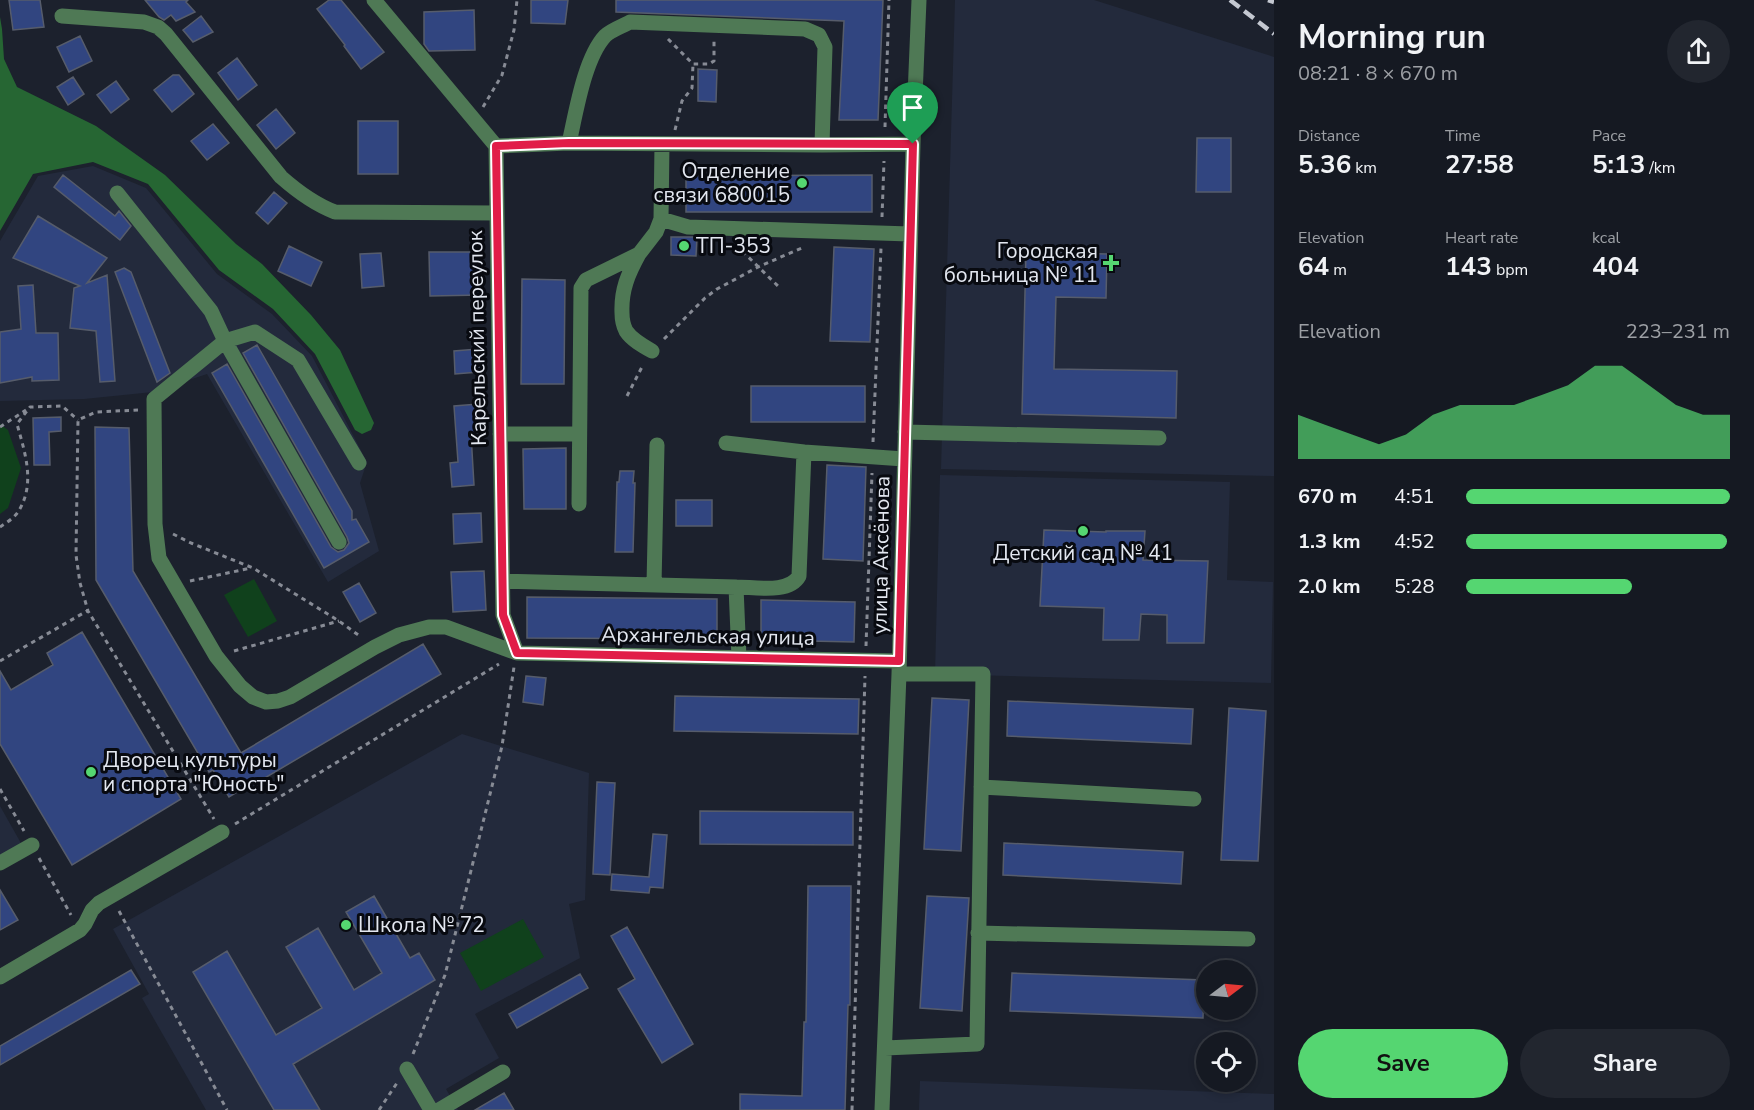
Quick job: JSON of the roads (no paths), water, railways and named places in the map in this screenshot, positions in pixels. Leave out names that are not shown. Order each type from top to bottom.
[{"type":"street","points":[[374,0],[496,146],[496,213]]},
{"type":"street","name":"улица Аксёнова","points":[[882,1110],[899,668],[910,234],[919,0]]},
{"type":"street","name":"Карельский переулок","points":[[62,16],[144,22],[158,27],[281,177],[301,195],[321,207],[335,212],[496,213],[503,615],[517,653]]},
{"type":"street","points":[[569,143],[591,58],[606,35],[630,22],[805,29],[819,35],[825,47],[822,145]]},
{"type":"street","points":[[496,146],[569,143],[913,144]]},
{"type":"street","points":[[652,351],[637,342],[626,330],[623,321],[623,291],[639,254],[650,241],[661,219],[668,144]]},
{"type":"street","points":[[117,193],[211,311],[225,341],[339,542]]},
{"type":"street","points":[[661,219],[688,227],[910,234]]},
{"type":"street","points":[[579,504],[581,288],[586,280],[639,254]]},
{"type":"street","points":[[225,341],[255,332],[298,360],[359,463]]},
{"type":"street","name":"Архангельская улица","points":[[225,341],[154,399],[155,524],[159,558],[173,585],[216,656],[240,686],[253,697],[266,702],[290,697],[375,647],[399,635],[429,627],[446,627],[517,653],[865,660],[899,668],[983,674],[981,787]]},
{"type":"street","points":[[905,432],[1159,438]]},
{"type":"street","points":[[500,434],[579,434]]},
{"type":"street","points":[[726,443],[804,452],[904,459]]},
{"type":"street","points":[[654,585],[657,445]]},
{"type":"street","points":[[503,581],[782,588],[796,582],[799,576],[804,452]]},
{"type":"street","points":[[736,587],[739,658]]},
{"type":"street","points":[[885,1048],[977,1044],[981,787],[1194,799]]},
{"type":"street","points":[[0,977],[80,930],[92,910],[110,896],[222,832]]},
{"type":"street","points":[[0,863],[32,845]]},
{"type":"street","points":[[978,933],[1248,939]]},
{"type":"street","points":[[407,1069],[431,1110]]},
{"type":"street","points":[[439,1110],[503,1072]]},
{"type":"railway","points":[[1230,0],[1274,34]]},
{"type":"railway","points":[[1268,0],[1274,2]]},
{"type":"place","name":"Отделение связи 680015","points":[[802,183]]},
{"type":"place","name":"ТП-353","points":[[684,246]]},
{"type":"place","name":"Городская больница № 11","points":[[1111,263]]},
{"type":"place","name":"Детский сад № 41","points":[[1083,531]]},
{"type":"place","name":"Дворец культуры и спорта \"Юность\"","points":[[91,772]]},
{"type":"place","name":"Школа № 72","points":[[346,925]]}]
